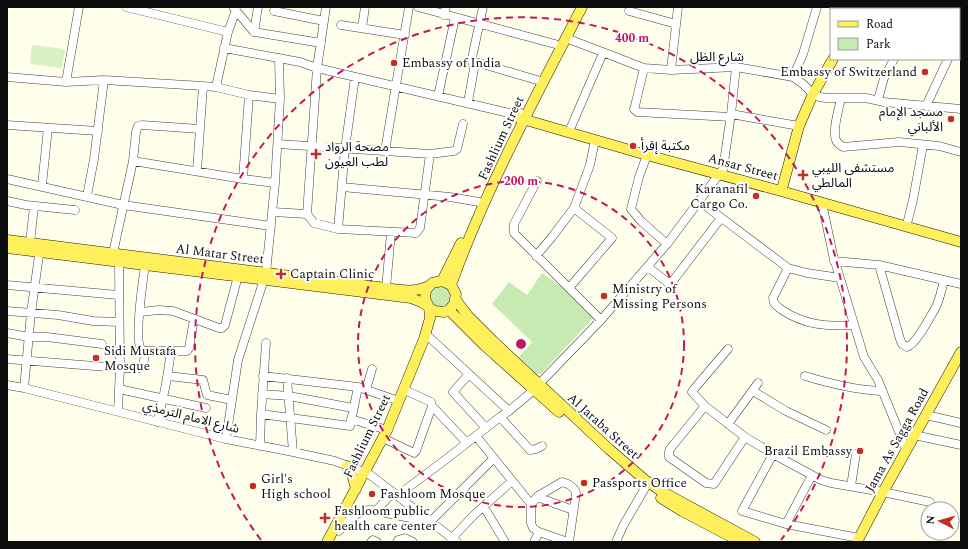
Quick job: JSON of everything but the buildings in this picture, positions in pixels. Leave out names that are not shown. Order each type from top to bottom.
[{"type":"main road","name":"Fashlium Street","points":[[452,285],[476,221],[537,80],[576,7]]},
{"type":"main road","name":"Fashlium Street","points":[[442,280],[522,116],[582,7]]},
{"type":"main road","points":[[783,185],[799,126],[813,94],[832,60]]},
{"type":"main road","name":"Ansar Street","points":[[522,116],[571,127],[721,171],[822,203],[908,220],[961,235]]},
{"type":"main road","name":"Ansar Street","points":[[522,116],[647,155],[783,185],[961,242]]},
{"type":"main road","name":"Al Matar Street","points":[[7,240],[114,259],[265,276],[410,291],[429,286]]},
{"type":"main road","points":[[7,248],[36,246]]},
{"type":"main road","points":[[114,259],[145,265],[238,276],[265,276],[411,298],[435,311],[447,311]]},
{"type":"main road","points":[[387,435],[407,391],[426,338],[430,318],[429,307],[425,299],[426,290],[432,283],[442,280],[452,285],[456,294],[456,300],[447,311],[438,318],[426,338]]},
{"type":"main road","name":"Al Jaraba Street","points":[[456,300],[481,330],[536,387]]},
{"type":"main road","name":"Al Jaraba Street","points":[[447,311],[536,387],[645,488],[682,511],[741,542]]},
{"type":"main road","name":"Fashlium Street","points":[[327,542],[356,489],[377,461],[399,401],[426,338]]},
{"type":"main road","name":"Jama As Sagga Road","points":[[860,539],[882,492],[960,355]]},
{"type":"main road","name":"Al Jaraba Street","points":[[578,425],[653,486],[755,542]]},
{"type":"main road","name":"Fashlium Street","points":[[333,542],[387,435]]},
{"type":"main road","points":[[347,466],[352,474],[356,489]]},
{"type":"street","points":[[66,82],[79,7]]},
{"type":"street","points":[[126,7],[228,32]]},
{"type":"street","points":[[254,32],[258,7]]},
{"type":"street","points":[[326,7],[317,68],[307,214],[314,223],[338,226],[348,229],[413,234],[419,232],[426,194],[430,154]]},
{"type":"street","points":[[362,28],[366,7]]},
{"type":"street","points":[[385,151],[409,7]]},
{"type":"street","points":[[418,7],[445,11],[455,18],[555,44]]},
{"type":"street","points":[[468,102],[474,69],[472,61],[483,7]]},
{"type":"street","points":[[671,70],[678,7]]},
{"type":"street","points":[[793,77],[803,54],[817,7]]},
{"type":"street","points":[[216,87],[234,9]]},
{"type":"street","points":[[234,9],[254,32],[321,44]]},
{"type":"street","points":[[274,11],[324,21]]},
{"type":"street","points":[[629,11],[676,24]]},
{"type":"street","points":[[438,96],[455,18]]},
{"type":"street","points":[[341,25],[405,35]]},
{"type":"street","name":"شارع الظل","points":[[566,38],[644,68],[671,70],[736,67],[793,77],[813,94]]},
{"type":"street","points":[[224,48],[300,62],[317,68],[396,87],[509,112],[515,112],[522,116]]},
{"type":"street","points":[[571,127],[603,53]]},
{"type":"street","points":[[226,439],[238,360],[265,276],[276,183],[280,99],[279,58]]},
{"type":"street","points":[[878,100],[884,78],[893,60]]},
{"type":"street","points":[[926,106],[948,60]]},
{"type":"street","points":[[472,61],[537,80]]},
{"type":"street","points":[[376,511],[395,494],[467,443],[500,416],[509,411],[536,387],[601,320],[667,244],[721,171],[731,116],[736,67]]},
{"type":"street","points":[[644,68],[634,110],[637,112],[731,116],[799,126]]},
{"type":"street","points":[[7,77],[66,82],[104,80],[216,87],[249,96],[280,99]]},
{"type":"street","points":[[338,226],[344,149],[355,77]]},
{"type":"street","points":[[87,196],[94,159],[104,80]]},
{"type":"street","points":[[197,172],[203,86]]},
{"type":"street","points":[[813,94],[825,98],[866,98],[884,102],[961,109]]},
{"type":"street","points":[[243,179],[249,96]]},
{"type":"street","points":[[841,98],[835,136],[836,141],[843,147],[899,142],[939,146],[961,152]]},
{"type":"street","points":[[278,144],[430,154],[454,152],[457,149],[463,124]]},
{"type":"street","points":[[7,125],[98,131]]},
{"type":"street","points":[[118,411],[120,368],[119,322],[118,294],[114,259],[123,204],[133,160],[136,132],[139,125],[200,129]]},
{"type":"street","points":[[42,185],[48,128]]},
{"type":"street","points":[[536,256],[574,208],[590,165],[595,140]]},
{"type":"street","points":[[908,220],[923,145]]},
{"type":"street","points":[[647,155],[639,177],[631,209],[638,218],[667,244]]},
{"type":"street","points":[[133,160],[197,172],[276,183]]},
{"type":"street","points":[[7,178],[123,204],[271,226]]},
{"type":"street","points":[[537,181],[516,220],[513,229],[517,238],[570,288],[601,320]]},
{"type":"street","points":[[342,187],[426,194],[479,202]]},
{"type":"street","points":[[7,201],[15,204],[75,210]]},
{"type":"street","points":[[700,201],[788,268],[807,273],[840,278]]},
{"type":"street","points":[[822,203],[834,262],[864,357],[875,373],[906,449]]},
{"type":"street","points":[[24,388],[31,313],[35,288],[36,246],[34,206]]},
{"type":"street","points":[[570,288],[612,238],[574,208]]},
{"type":"street","points":[[273,212],[307,214]]},
{"type":"street","points":[[648,267],[667,282],[672,282],[722,218]]},
{"type":"street","points":[[386,288],[391,233]]},
{"type":"street","points":[[834,262],[879,265],[961,284]]},
{"type":"street","points":[[145,265],[140,312],[139,346],[141,349],[145,351],[171,350],[183,352],[188,349],[194,319]]},
{"type":"street","points":[[879,265],[900,339],[902,344],[907,347],[916,339],[936,306],[944,280]]},
{"type":"street","points":[[788,268],[774,295],[773,302],[776,306],[789,315],[803,321],[822,325],[854,325]]},
{"type":"street","points":[[140,312],[166,310],[173,311],[220,328],[223,327],[238,276]]},
{"type":"street","points":[[7,285],[118,294]]},
{"type":"street","points":[[7,311],[58,315],[93,321],[119,322]]},
{"type":"street","points":[[7,333],[29,337],[47,337],[102,344]]},
{"type":"street","points":[[426,338],[469,374],[509,411]]},
{"type":"street","points":[[260,446],[266,343]]},
{"type":"street","points":[[728,349],[692,391],[694,395],[728,424],[745,437],[773,454],[826,482],[925,501]]},
{"type":"street","points":[[157,422],[164,399],[171,350]]},
{"type":"street","points":[[7,359],[120,368],[139,368],[144,364],[145,351]]},
{"type":"street","points":[[261,414],[350,426],[353,408],[372,369]]},
{"type":"street","points":[[469,374],[453,392],[486,428]]},
{"type":"street","points":[[168,376],[203,380],[207,395],[232,400]]},
{"type":"street","points":[[263,376],[362,389],[399,401]]},
{"type":"street","points":[[805,376],[839,386],[863,390],[882,391]]},
{"type":"street","points":[[287,378],[293,452]]},
{"type":"street","points":[[728,424],[753,392],[758,383]]},
{"type":"street","name":"شارع الامام الترمذي","points":[[7,385],[118,411],[226,439],[335,461],[367,473],[454,540]]},
{"type":"street","points":[[119,389],[206,408]]},
{"type":"street","points":[[407,391],[431,402],[432,406],[467,443]]},
{"type":"street","points":[[753,392],[786,411],[826,430]]},
{"type":"street","points":[[262,394],[289,396],[353,408]]},
{"type":"street","points":[[351,418],[387,435],[415,452],[432,406]]},
{"type":"street","points":[[706,406],[670,448],[668,452],[669,457],[706,484],[714,484],[745,437]]},
{"type":"street","points":[[926,415],[961,423]]},
{"type":"street","points":[[500,416],[530,450],[542,446]]},
{"type":"street","points":[[914,435],[961,445]]},
{"type":"street","points":[[476,436],[531,504],[531,526],[539,532],[568,542],[576,496],[575,491],[566,483],[559,484],[538,497],[531,504]]},
{"type":"street","points":[[773,454],[742,511],[786,524],[860,539]]},
{"type":"street","points":[[851,486],[856,454]]},
{"type":"street","points":[[339,531],[346,523],[361,512],[371,510],[430,522],[494,458]]},
{"type":"street","points":[[786,524],[812,475]]},
{"type":"street","points":[[454,540],[462,527],[512,481]]},
{"type":"street","points":[[616,542],[623,526],[645,488]]},
{"type":"street","points":[[538,497],[573,510]]},
{"type":"street","points":[[484,507],[505,542]]},
{"type":"street","points":[[534,542],[539,532]]},
{"type":"street","points":[[397,542],[405,538],[412,542]]},
{"type":"street","points":[[371,542],[373,540],[377,542]]},
{"type":"green space","points":[[32,45],[65,49],[62,68],[30,64]]},
{"type":"green space","points":[[542,273],[582,301],[593,318],[541,374],[537,374],[519,357],[532,342],[492,304],[509,282],[527,295]]},
{"type":"green space","points":[[441,285],[449,288],[452,296],[449,304],[441,307],[433,304],[430,296],[433,288]]},
{"type":"place","name":"Embassy of India","points":[[394,63]]},
{"type":"place","name":"Embassy of Switzerland","points":[[925,72]]},
{"type":"place","name":"مسجد الإمام الألباني","points":[[951,119]]},
{"type":"place","name":"مكتبة إقرأ","points":[[633,146]]},
{"type":"place","name":"مصحة الرواد لطب العيون","points":[[316,154]]},
{"type":"place","name":"مستشفي الليبي المالطي","points":[[803,175]]},
{"type":"place","name":"Karanafil Cargo Co.","points":[[756,196]]},
{"type":"place","name":"Captain Clinic","points":[[281,274]]},
{"type":"place","name":"Ministry of Missing Persons","points":[[604,296]]},
{"type":"place","name":"Sidi Mustafa Mosque","points":[[96,358]]},
{"type":"place","name":"Brazil Embassy","points":[[860,451]]},
{"type":"place","name":"Passports Office","points":[[584,483]]},
{"type":"place","name":"Girl's High school","points":[[253,486]]},
{"type":"place","name":"Fashloom Mosque","points":[[372,494]]},
{"type":"place","name":"Fashloom public health care center","points":[[325,518]]}]
